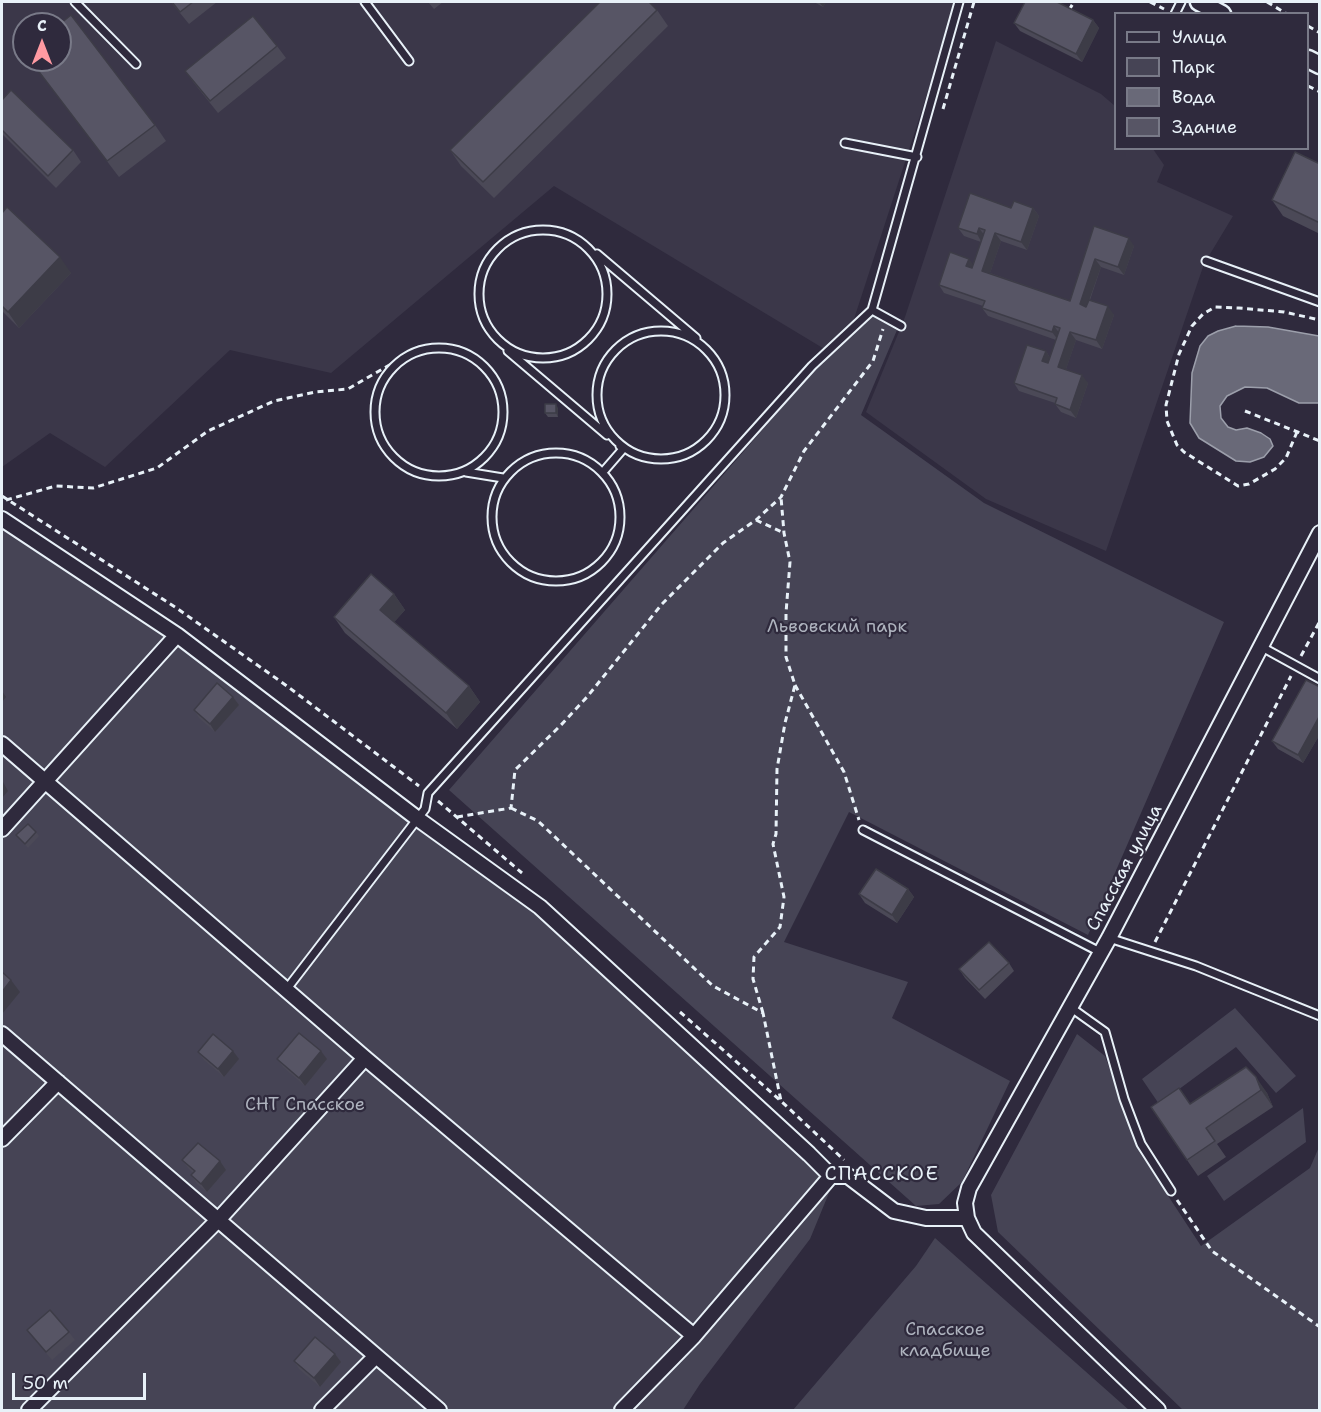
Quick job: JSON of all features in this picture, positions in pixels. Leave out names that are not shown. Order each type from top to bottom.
[{"type":"street","points":[[1199,2],[1218,12]]},
{"type":"street","points":[[2,519],[177,635],[417,819],[540,907],[831,1176],[848,1176],[894,1211],[926,1218],[967,1218],[974,1233],[1158,1410]]},
{"type":"street","name":"Спасская улица","points":[[967,1218],[965,1203],[969,1188],[1109,938],[1320,534]]},
{"type":"street","points":[[2,829],[177,635]]},
{"type":"street","points":[[2,744],[365,1058],[694,1336]]},
{"type":"street","points":[[2,1034],[439,1410]]},
{"type":"street","points":[[29,1410],[219,1219],[365,1058]]},
{"type":"street","points":[[2,1139],[58,1083]]},
{"type":"street","points":[[622,1410],[694,1336],[831,1176]]},
{"type":"street","points":[[322,1410],[376,1356]]},
{"type":"lane","points":[[75,2],[136,64]]},
{"type":"lane","points":[[365,2],[409,61]]},
{"type":"lane","points":[[286,990],[425,809],[428,793],[812,366],[872,310],[959,2]]},
{"type":"lane","points":[[845,143],[917,157]]},
{"type":"lane","points":[[549,228],[581,240],[700,342],[722,368],[727,402],[715,434],[688,455],[655,461],[623,449],[504,347],[483,320],[477,287],[489,255],[516,233],[549,228]]},
{"type":"lane","points":[[504,347],[536,359],[570,354],[596,332],[609,300],[603,267],[581,240]]},
{"type":"lane","points":[[1206,261],[1320,302]]},
{"type":"lane","points":[[872,310],[901,326]]},
{"type":"lane","points":[[623,449],[601,422],[596,389],[608,357],[634,335],[668,330],[700,342]]},
{"type":"lane","points":[[466,472],[493,451],[505,419],[499,385],[478,359],[446,346],[412,352],[386,374],[381,384],[373,406],[379,439],[400,466],[432,478],[466,472],[503,478]]},
{"type":"lane","points":[[603,472],[623,449]]},
{"type":"lane","points":[[563,451],[595,463],[617,489],[622,523],[610,555],[584,577],[550,582],[518,570],[496,544],[491,510],[503,478],[529,456],[563,451]]},
{"type":"lane","points":[[1260,646],[1320,679]]},
{"type":"lane","points":[[863,830],[1100,952]]},
{"type":"lane","points":[[1109,938],[1196,966],[1320,1016]]},
{"type":"lane","points":[[1070,1007],[1105,1032],[1124,1099],[1141,1144],[1172,1191]]},
{"type":"path","points":[[1068,12],[1074,2]]},
{"type":"path","points":[[1150,2],[1166,9]]},
{"type":"path","points":[[1267,2],[1284,12]]},
{"type":"path","points":[[1297,432],[1286,458],[1275,469],[1248,484],[1238,486],[1184,452],[1177,445],[1167,421],[1166,405],[1179,354],[1192,326],[1203,314],[1215,307],[1284,312],[1320,320]]},
{"type":"path","points":[[511,808],[515,770],[580,704],[662,604],[723,543],[756,520],[782,496],[804,451],[873,361],[886,318]]},
{"type":"path","points":[[6,500],[56,486],[93,488],[157,468],[208,431],[274,401],[315,392],[348,389],[412,352]]},
{"type":"path","points":[[1245,411],[1320,441]]},
{"type":"path","points":[[2,496],[175,607],[287,686],[428,793]]},
{"type":"path","points":[[782,496],[784,533],[790,562],[786,613],[786,657],[795,685],[844,772],[863,830]]},
{"type":"path","points":[[756,520],[784,533]]},
{"type":"path","points":[[1150,951],[1320,621]]},
{"type":"path","points":[[781,1101],[763,1013],[753,979],[754,957],[780,927],[784,897],[773,844],[776,834],[777,769],[785,723],[795,685]]},
{"type":"path","points":[[457,817],[511,808],[538,821],[713,986],[763,1013]]},
{"type":"path","points":[[1172,1191],[1212,1251],[1320,1326]]},
{"type":"shaded area","points":[[2,2],[957,2],[841,359],[554,186],[331,373],[230,350],[105,467],[50,433],[2,467]]},
{"type":"shaded area","points":[[996,41],[1101,94],[1114,105],[1114,150],[1154,150],[1164,165],[1157,182],[1233,216],[1204,264],[1106,551],[986,499],[866,412],[905,317]]},
{"type":"green space","name":"Львовский парк","points":[[865,312],[897,330],[861,415],[984,503],[1224,622],[1088,935],[849,812],[784,942],[908,982],[892,1018],[1010,1081],[962,1182],[939,1204],[916,1206],[449,790]]},
{"type":"green space","name":"СНТ Спасское","points":[[2,514],[542,901],[838,1171],[810,1239],[700,1384],[683,1410],[2,1410]]},
{"type":"green space","points":[[1235,1008],[1296,1076],[1276,1093],[1236,1047],[1159,1104],[1142,1079]]},
{"type":"green space","points":[[1077,1034],[1105,1056],[1140,1153],[1201,1246],[1310,1168],[1319,1147],[1319,1410],[1183,1410],[998,1232],[991,1195]]},
{"type":"green space","points":[[1303,1108],[1306,1142],[1224,1201],[1207,1176]]},
{"type":"green space","name":"Спасское кладбище","points":[[935,1238],[1129,1410],[793,1410],[916,1266]]},
{"type":"water","points":[[1236,326],[1268,327],[1319,336],[1319,403],[1299,403],[1267,388],[1245,387],[1227,396],[1220,406],[1221,418],[1228,427],[1236,430],[1247,428],[1270,439],[1273,446],[1264,457],[1250,462],[1236,461],[1199,438],[1190,423],[1192,373],[1200,346],[1208,336]]},
{"type":"building","points":[[172,2],[193,2],[180,12]]},
{"type":"building","points":[[600,2],[649,2],[657,10],[483,182],[450,150]]},
{"type":"building","points":[[1025,2],[1057,2],[1093,20],[1076,54],[1014,23]]},
{"type":"building","points":[[72,16],[155,125],[107,161],[39,72],[72,72]]},
{"type":"building","points":[[253,16],[277,46],[210,101],[185,71]]},
{"type":"building","points":[[11,90],[73,150],[48,176],[2,130],[2,100]]},
{"type":"building","points":[[1295,152],[1320,164],[1320,223],[1272,200]]},
{"type":"building","points":[[970,193],[1011,208],[1014,201],[1033,208],[1021,242],[995,233],[982,271],[1070,301],[1094,226],[1129,238],[1118,267],[1095,259],[1080,304],[1086,307],[1089,300],[1108,306],[1096,340],[1070,332],[1058,367],[1082,375],[1070,410],[1055,404],[1057,398],[1014,383],[1027,345],[1046,351],[1042,361],[1048,363],[1060,328],[1054,326],[1052,332],[982,308],[985,301],[939,285],[950,252],[969,259],[966,266],[972,268],[985,230],[979,228],[977,234],[958,228]]},
{"type":"building","points":[[7,207],[60,257],[8,312],[2,306],[2,213]]},
{"type":"building","points":[[545,404],[556,404],[556,413],[545,413]]},
{"type":"building","points":[[371,574],[394,594],[380,610],[469,686],[446,713],[334,617]]},
{"type":"building","points":[[1306,680],[1320,687],[1320,715],[1298,755],[1272,741]]},
{"type":"building","points":[[217,683],[233,697],[210,724],[194,710]]},
{"type":"building","points":[[28,824],[36,832],[25,844],[16,835]]},
{"type":"building","points":[[876,869],[908,889],[892,915],[859,894]]},
{"type":"building","points":[[989,942],[1009,963],[979,990],[959,969]]},
{"type":"building","points":[[2,972],[11,980],[2,992]]},
{"type":"building","points":[[299,1033],[321,1051],[299,1078],[277,1059]]},
{"type":"building","points":[[213,1034],[233,1051],[218,1069],[198,1052]]},
{"type":"building","points":[[1246,1067],[1256,1077],[1261,1090],[1206,1128],[1215,1141],[1187,1160],[1151,1107],[1179,1088],[1190,1104]]},
{"type":"building","points":[[198,1143],[220,1161],[201,1184],[191,1175],[195,1171],[182,1160]]},
{"type":"building","points":[[50,1310],[69,1332],[46,1352],[27,1330]]},
{"type":"building","points":[[315,1337],[335,1354],[314,1378],[294,1361]]},
{"type":"district","name":"СПАССКОЕ","points":[[882,1175]]}]
